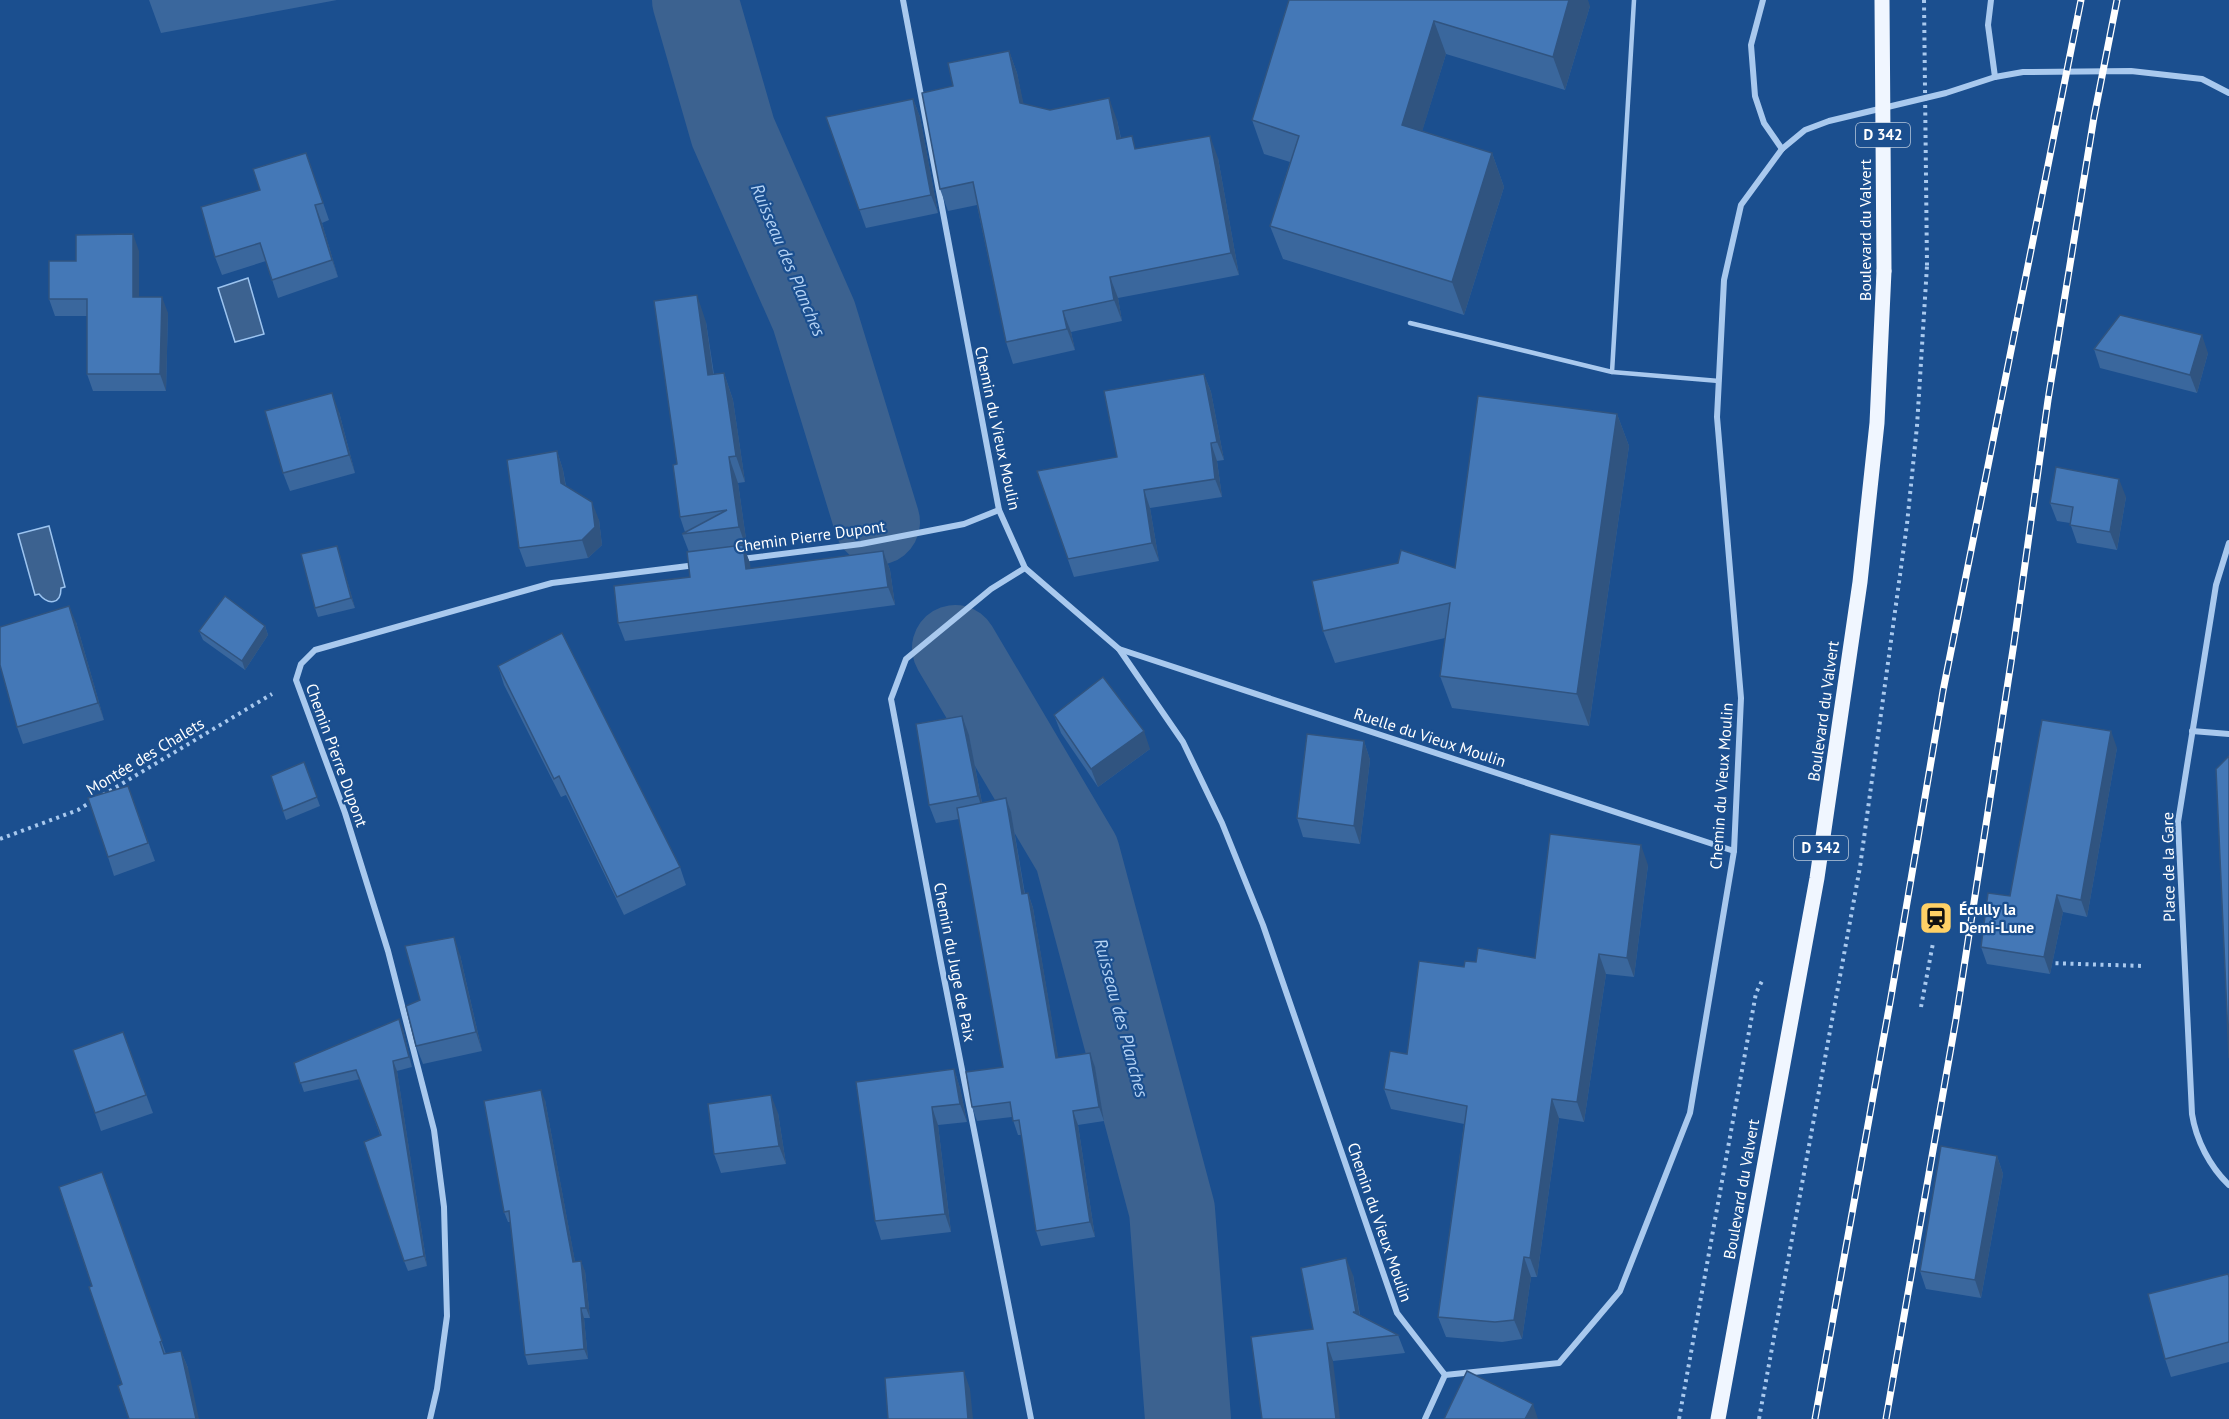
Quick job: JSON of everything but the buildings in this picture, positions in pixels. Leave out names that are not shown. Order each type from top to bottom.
[{"type":"main road","name":"Boulevard du Valvert","points":[[1718,1419],[1817,878],[1860,582],[1877,423],[1884,271],[1882,0]]},
{"type":"street","name":"Chemin du Vieux Moulin","points":[[903,0],[999,510],[1025,568],[1119,649],[1183,742],[1222,823],[1263,925],[1397,1313],[1446,1376],[1559,1363],[1620,1292],[1690,1113],[1734,851],[1741,698],[1717,417],[1724,280],[1741,205],[1782,149],[1805,129],[1829,121],[1946,93],[1995,76],[2023,72],[2131,71],[2202,79],[2229,93]]},
{"type":"street","points":[[1763,0],[1751,45],[1755,96],[1764,123],[1782,149]]},
{"type":"street","points":[[1990,0],[1988,25],[1995,76]]},
{"type":"street","name":"Chemin Pierre Dupont","points":[[735,560],[861,544],[964,524],[999,510]]},
{"type":"street","name":"Place de la Gare","points":[[2229,543],[2216,585],[2178,822],[2192,1114],[2196,1135],[2222,1178],[2229,1185]]},
{"type":"street","name":"Chemin Pierre Dupont","points":[[430,1419],[437,1389],[447,1316],[444,1207],[434,1130],[388,951],[345,813],[296,680],[301,664],[315,650],[552,583],[701,564]]},
{"type":"street","name":"Chemin du Juge de Paix","points":[[1025,568],[991,589],[906,659],[891,699],[1031,1419]]},
{"type":"street","name":"Ruelle du Vieux Moulin","points":[[1119,649],[1734,851]]},
{"type":"street","points":[[2192,731],[2229,735]]},
{"type":"street","points":[[1425,1419],[1446,1376]]},
{"type":"lane","points":[[1612,372],[1634,0]]},
{"type":"lane","points":[[1410,323],[1612,372],[1719,381]]},
{"type":"path","points":[[1924,0],[1927,266]]},
{"type":"path","name":"Montée des Chalets","points":[[0,839],[78,810],[296,680]]},
{"type":"path","points":[[1921,1007],[1933,943]]},
{"type":"path","points":[[2043,962],[2144,966]]},
{"type":"water","points":[[248,278],[264,334],[235,342],[218,288]]},
{"type":"water","points":[[49,526],[65,587],[61,588],[59,598],[53,602],[39,594],[35,595],[18,534]]},
{"type":"waterway","name":"Ruisseau des Planches","points":[[695,0],[733,132],[814,316],[877,522]]},
{"type":"waterway","name":"Ruisseau des Planches","points":[[955,648],[1077,854],[1172,1210],[1188,1419]]},
{"type":"railway","points":[[1815,1419],[1943,691],[2081,0]]},
{"type":"railway","points":[[1886,1419],[1956,1019],[2014,643],[2048,400],[2094,117],[2117,0]]},
{"type":"place","name":"Écully la Demi-Lune","points":[[1936,918]]}]
